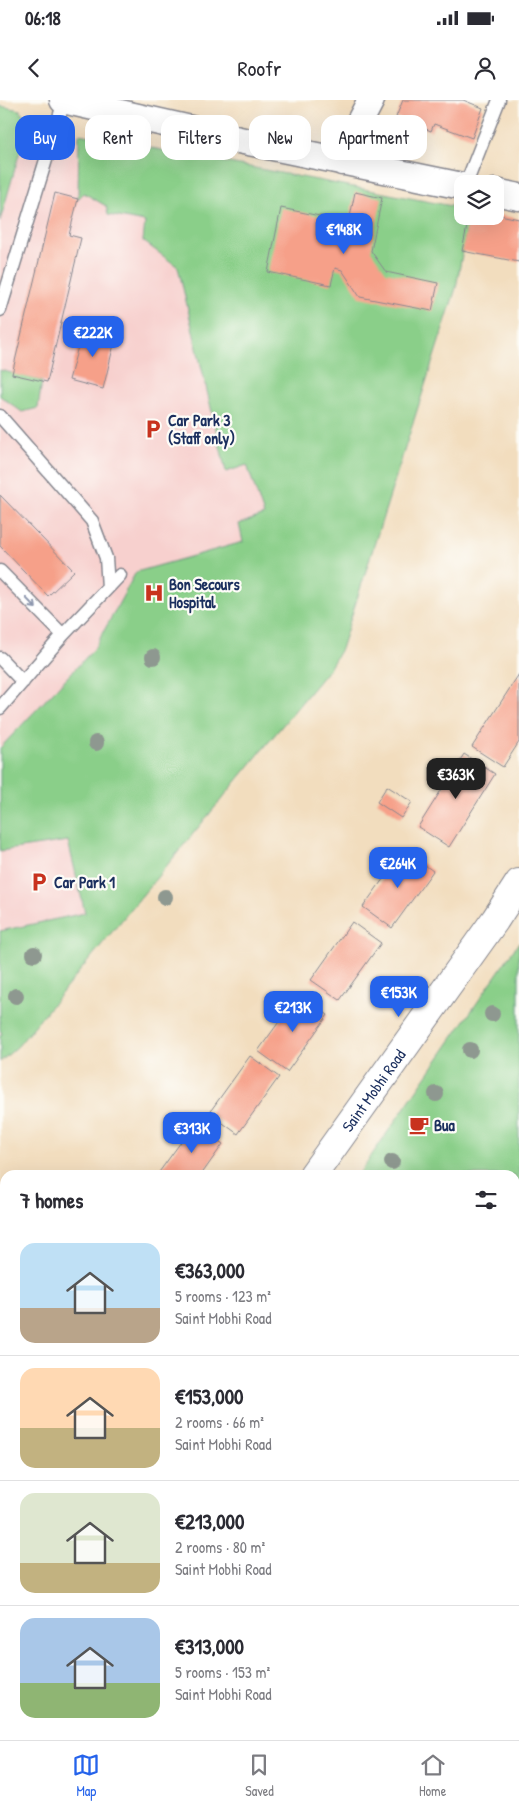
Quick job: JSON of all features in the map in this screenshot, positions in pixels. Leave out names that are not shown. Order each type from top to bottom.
[{"type":"main road","name":"Saint Mobhi Road","points":[[316,1170],[495,920],[519,883]]},
{"type":"street","points":[[342,162],[347,146],[371,100]]},
{"type":"street","points":[[63,101],[454,184]]},
{"type":"street","points":[[504,194],[519,197]]},
{"type":"lane","points":[[470,175],[499,100]]},
{"type":"lane","points":[[0,310],[63,101]]},
{"type":"lane","points":[[0,416],[92,521],[106,558],[108,587]]},
{"type":"lane","points":[[0,571],[63,635]]},
{"type":"lane","points":[[0,708],[63,635],[120,575]]},
{"type":"lane","points":[[0,658],[23,682]]},
{"type":"shaded area","name":"Bon Secours Hospital","points":[[75,132],[85,134],[85,160],[151,160],[151,147],[161,149],[161,160],[179,160],[329,669],[18,1046],[0,1062],[0,221],[17,160],[75,160]]},
{"type":"green space","points":[[0,106],[20,110],[23,115],[15,115],[15,160],[17,160],[0,221]]},
{"type":"green space","points":[[79,134],[85,135],[85,160],[151,160],[151,148],[161,150],[161,160],[214,160],[454,206],[454,225],[467,225],[456,288],[341,649],[329,669],[18,1046],[0,1062],[0,1036],[2,1035],[0,1029],[0,931],[85,913],[68,841],[0,851],[0,748],[94,649],[136,572],[243,542],[239,524],[264,515],[247,465],[226,472],[178,267],[143,241],[145,222],[108,215],[106,206],[84,193],[78,199]]},
{"type":"green space","points":[[0,370],[42,381],[38,408],[22,412],[0,396]]},
{"type":"green space","points":[[519,942],[519,1170],[361,1170]]},
{"type":"building","points":[[403,100],[463,100],[483,108],[472,138],[434,124],[431,131],[427,129],[427,115],[397,115]]},
{"type":"building","points":[[355,192],[382,198],[371,251],[386,272],[438,283],[432,311],[360,297],[342,270],[335,268],[331,285],[268,272],[281,208],[349,222]]},
{"type":"building","points":[[55,193],[78,199],[69,235],[81,238],[47,382],[12,374]]},
{"type":"building","points":[[504,216],[519,219],[519,262],[462,251],[467,225],[504,225]]},
{"type":"building","points":[[83,328],[116,336],[103,389],[69,380]]},
{"type":"building","points":[[0,495],[74,571],[48,596],[0,546]]},
{"type":"building","points":[[519,674],[519,742],[503,767],[472,747]]},
{"type":"building","points":[[464,754],[495,774],[449,847],[418,827]]},
{"type":"building","points":[[387,786],[412,802],[401,818],[377,802]]},
{"type":"building","points":[[404,850],[433,871],[392,928],[363,907]]},
{"type":"building","points":[[352,922],[381,943],[340,1000],[311,980]]},
{"type":"building","points":[[299,994],[328,1015],[287,1072],[258,1051]]},
{"type":"building","points":[[250,1056],[279,1077],[238,1134],[209,1113]]},
{"type":"building","points":[[194,1124],[223,1144],[205,1170],[161,1170]]},
{"type":"place","name":"Car Park 3 (Staff only)","points":[[153,429]]},
{"type":"place","name":"Bon Secours Hospital","points":[[154,593]]},
{"type":"place","name":"Car Park 1","points":[[39,882]]},
{"type":"place","name":"Bua","points":[[419,1125]]}]
